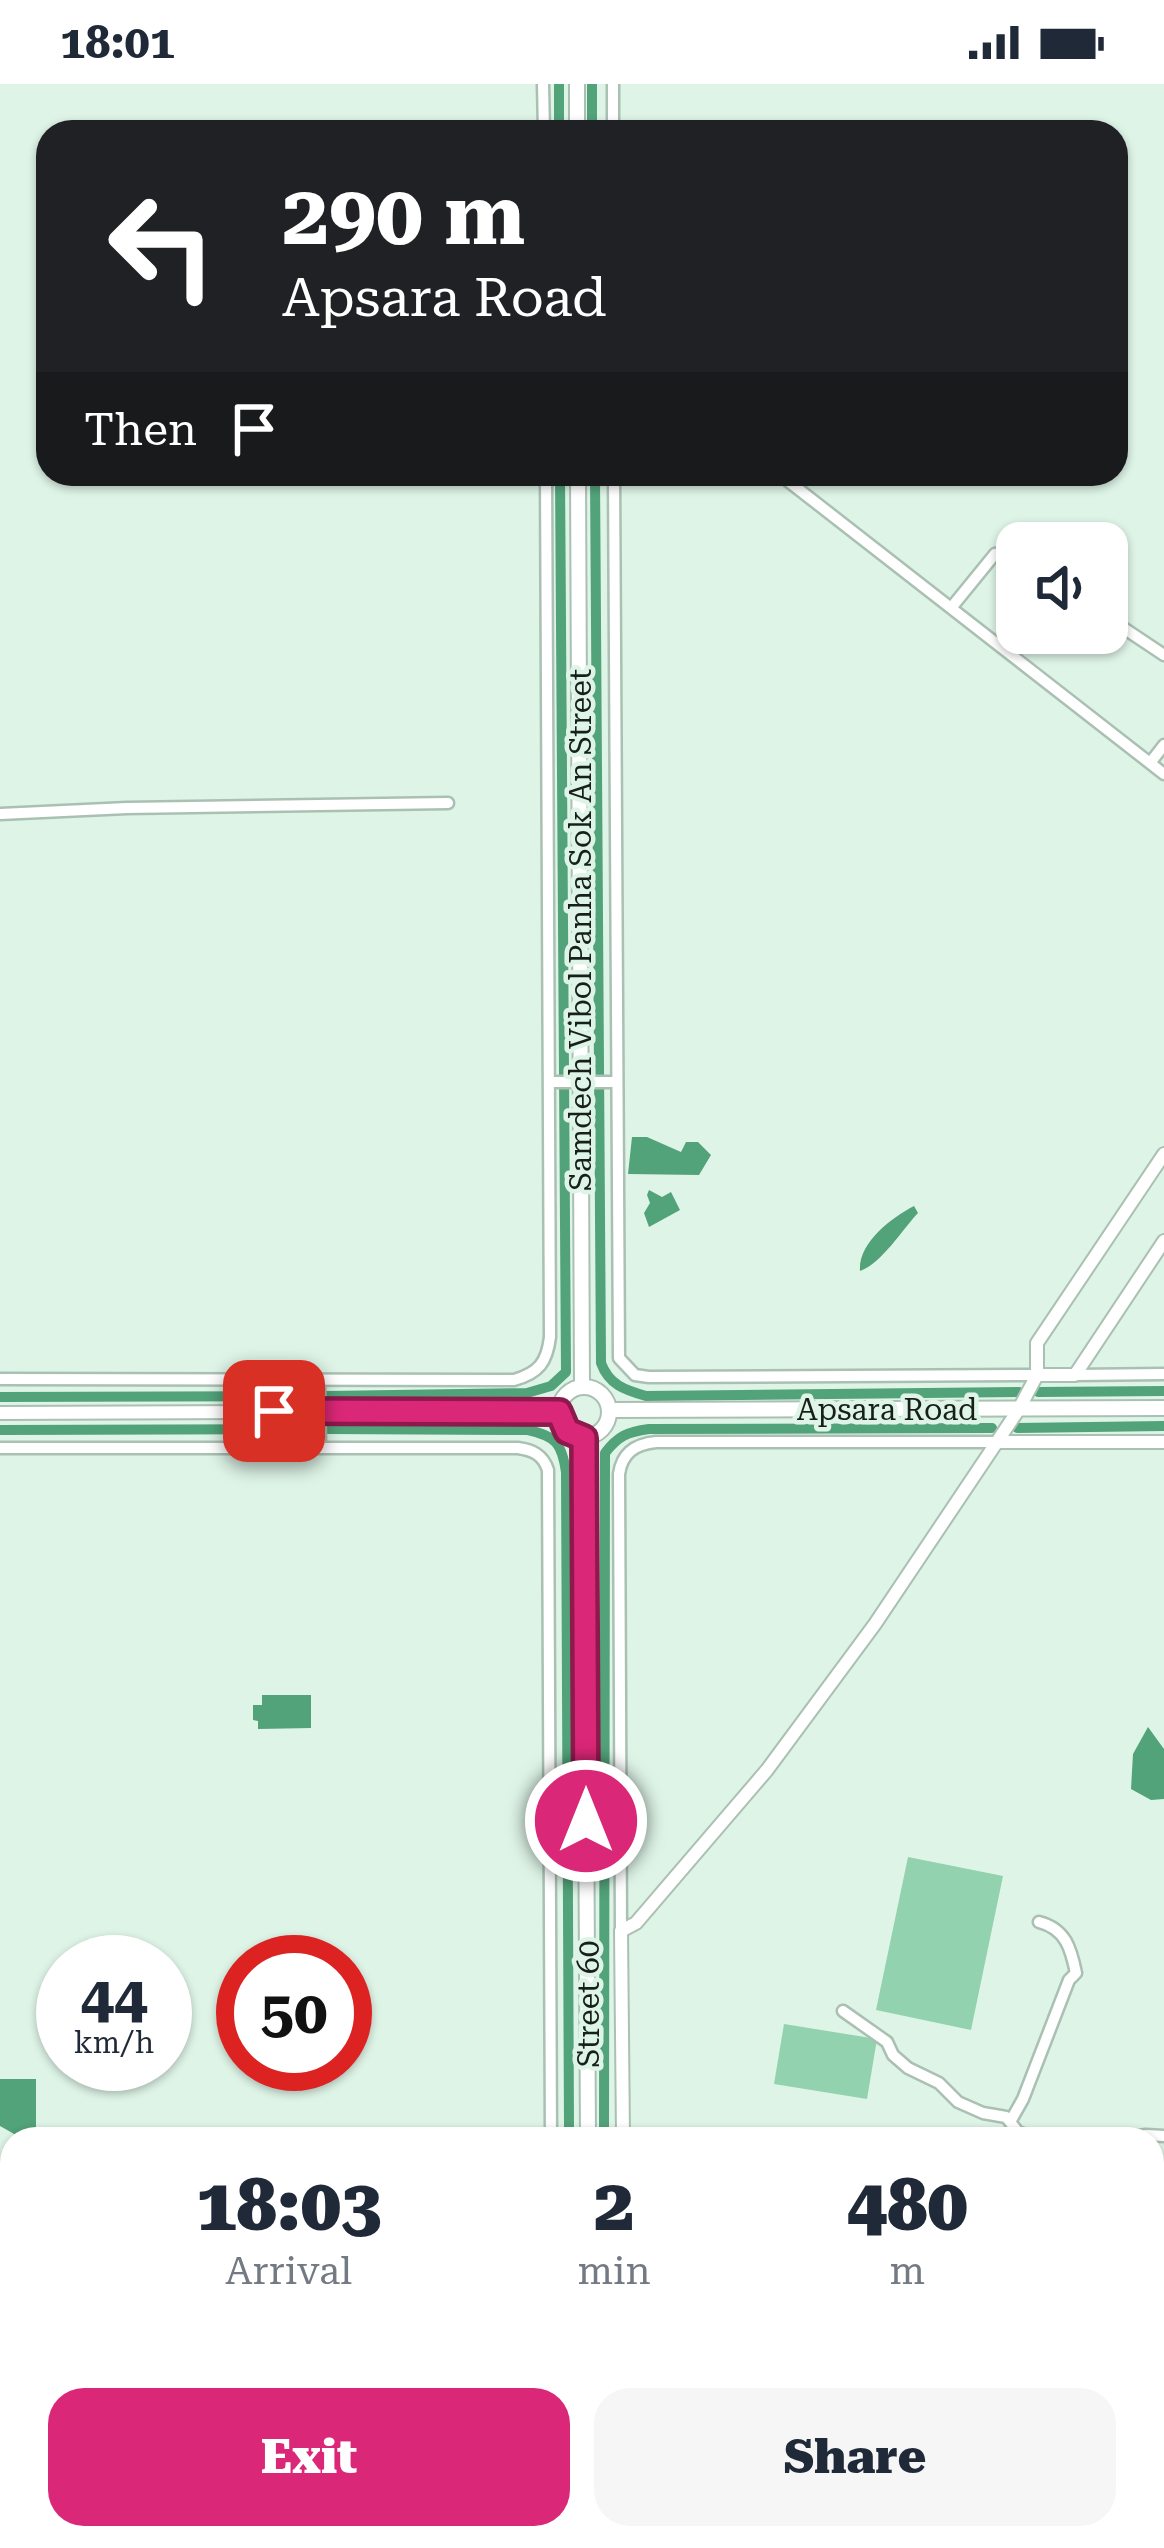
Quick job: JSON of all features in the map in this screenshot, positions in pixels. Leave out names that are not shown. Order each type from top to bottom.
[{"type":"main road","points":[[577,84],[577,120]]},
{"type":"main road","name":"Samdech Vibol Panha Sok An Street","points":[[578,486],[582,1387]]},
{"type":"main road","points":[[582,1387],[598,1391],[610,1410],[602,1431],[584,1438],[567,1431],[559,1412],[566,1394],[582,1387]]},
{"type":"main road","name":"Apsara Road","points":[[610,1410],[1164,1408]]},
{"type":"main road","name":"Street 60","points":[[584,1438],[596,2127]]},
{"type":"street","points":[[543,84],[544,120]]},
{"type":"street","points":[[613,84],[613,120]]},
{"type":"street","points":[[0,1379],[514,1379],[530,1376],[543,1366],[550,1336],[552,1082],[546,486]]},
{"type":"street","points":[[614,486],[613,1082],[619,1358],[635,1375],[649,1377],[1164,1374]]},
{"type":"street","points":[[794,486],[1164,774]]},
{"type":"street","points":[[951,608],[996,554]]},
{"type":"street","points":[[1128,631],[1164,655]]},
{"type":"street","points":[[1150,763],[1164,745]]},
{"type":"street","points":[[0,814],[448,803]]},
{"type":"street","points":[[552,1082],[613,1082]]},
{"type":"street","points":[[621,1931],[636,1923],[767,1770],[863,1641],[1019,1409],[1037,1375],[1037,1343],[1164,1154]]},
{"type":"street","points":[[1075,1375],[1164,1241]]},
{"type":"street","points":[[319,1381],[320,1447]]},
{"type":"street","points":[[0,1413],[559,1412]]},
{"type":"street","points":[[623,2127],[621,1461],[629,1451],[656,1442],[1164,1442]]},
{"type":"street","points":[[0,1448],[518,1448],[531,1449],[545,1462],[551,2127]]},
{"type":"street","points":[[1010,2122],[1076,1973],[1064,1937],[1039,1922]]},
{"type":"street","points":[[843,2011],[887,2042],[908,2068],[939,2083],[958,2102],[1006,2117],[1014,2127]]},
{"type":"shaded area","points":[[632,1137],[647,1137],[681,1152],[686,1142],[698,1142],[711,1155],[699,1175],[628,1174]]},
{"type":"shaded area","points":[[649,1190],[662,1197],[671,1192],[680,1210],[649,1227],[644,1213],[650,1203]]},
{"type":"shaded area","points":[[914,1206],[918,1213],[876,1261],[860,1271],[870,1241]]},
{"type":"shaded area","points":[[262,1695],[311,1695],[311,1728],[258,1729],[253,1705],[262,1705]]},
{"type":"shaded area","points":[[1148,1727],[1164,1749],[1164,1799],[1151,1800],[1131,1789],[1133,1754]]},
{"type":"shaded area","points":[[908,1857],[1003,1876],[971,2030],[876,2010]]},
{"type":"shaded area","points":[[784,2024],[877,2039],[867,2099],[774,2084]]},
{"type":"shaded area","points":[[0,2079],[36,2079],[36,2127],[2,2127]]},
{"type":"waterway","points":[[559,84],[559,120]]},
{"type":"waterway","points":[[592,84],[592,120]]},
{"type":"waterway","points":[[327,1396],[527,1393],[551,1386],[566,1372],[560,486]]},
{"type":"waterway","points":[[595,486],[604,1370],[619,1386],[646,1396],[1019,1392]]},
{"type":"waterway","points":[[1038,1392],[1164,1391]]},
{"type":"waterway","points":[[0,1397],[311,1396]]},
{"type":"waterway","points":[[1017,1428],[1164,1426]]},
{"type":"waterway","points":[[604,2127],[605,1453],[624,1436],[649,1429],[992,1428]]},
{"type":"waterway","points":[[0,1430],[311,1429]]},
{"type":"waterway","points":[[327,1429],[528,1430],[551,1439],[562,1454],[566,1472],[569,2127]]},
{"type":"route","points":[[274,1411],[559,1412],[567,1431],[584,1438],[586,1821]]}]
